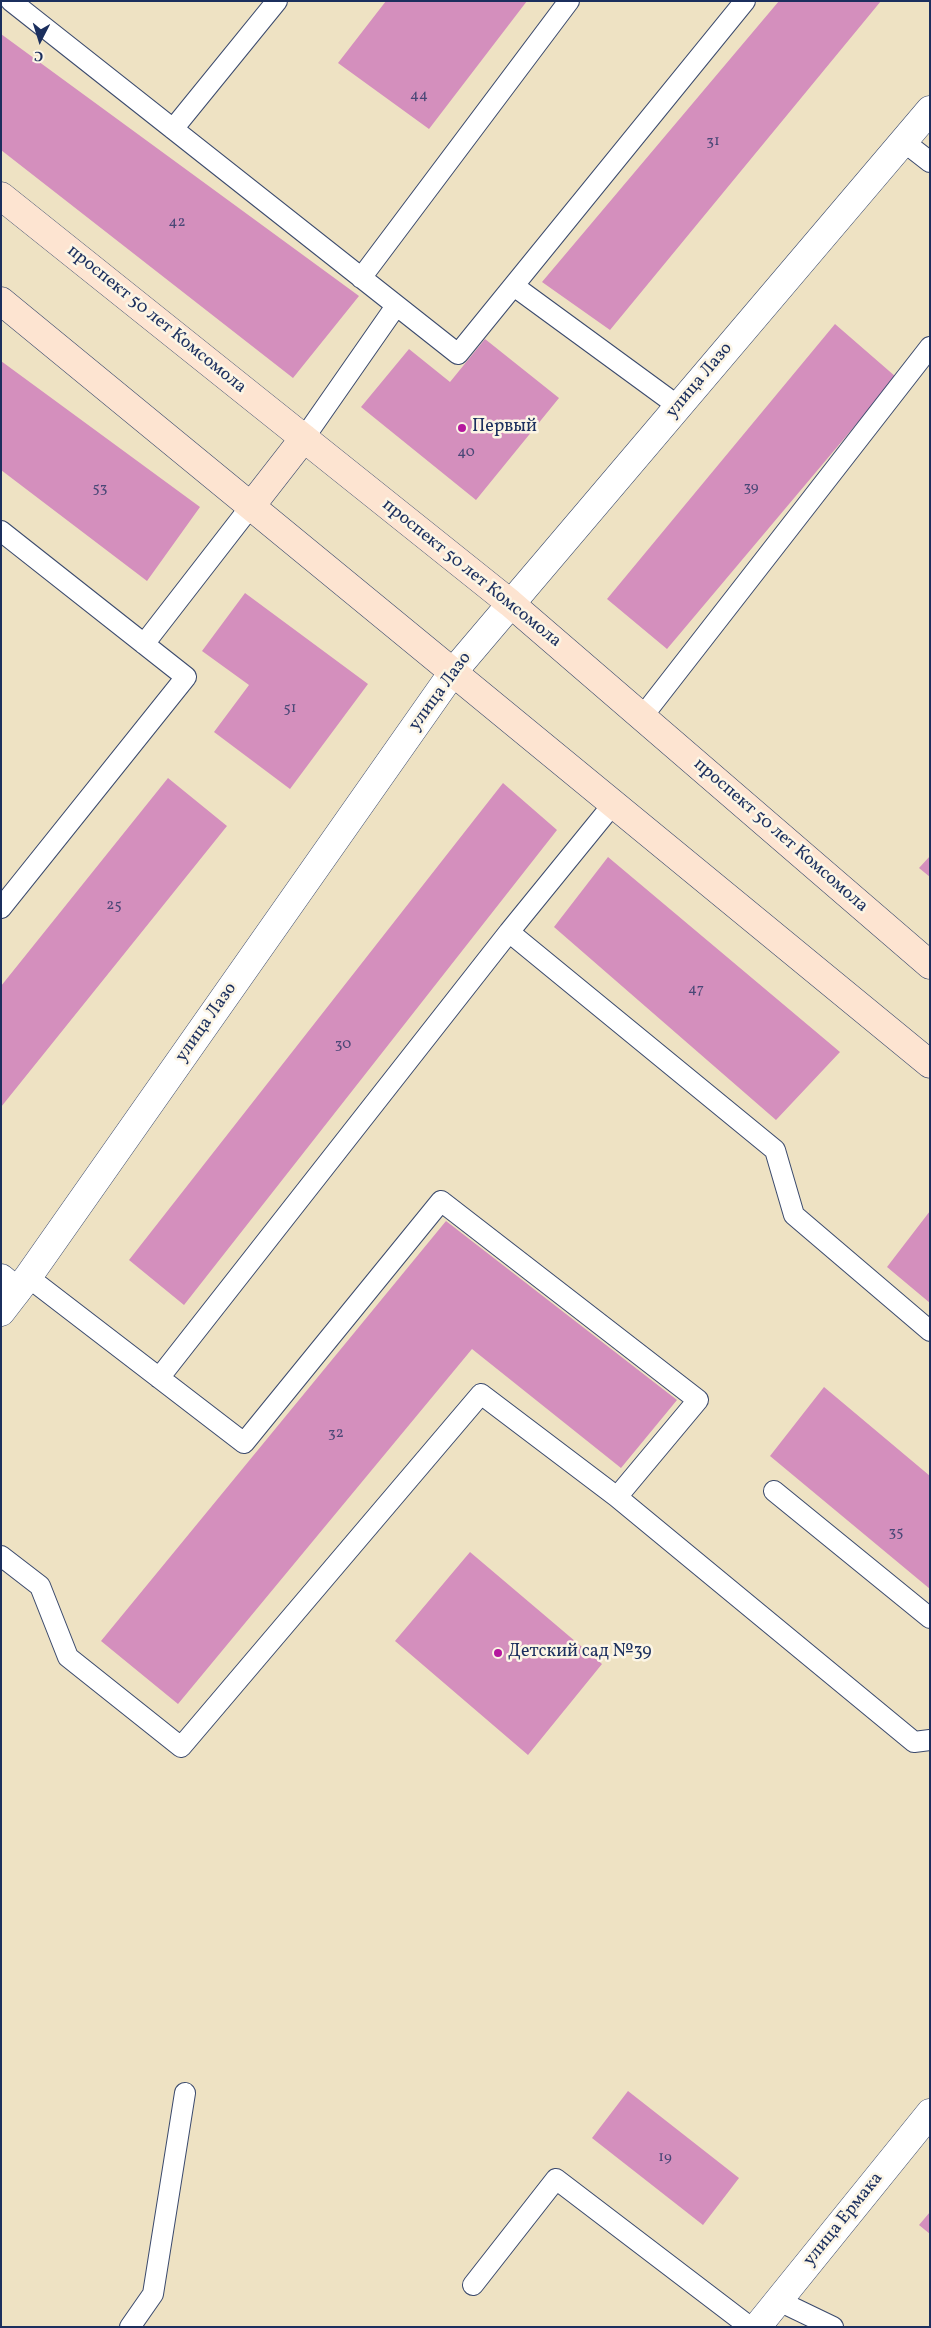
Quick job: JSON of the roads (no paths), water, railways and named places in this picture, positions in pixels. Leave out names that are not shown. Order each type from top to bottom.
[{"type":"main road","name":"проспект 50 лет Комсомола","points":[[1,196],[510,603],[930,965]]},
{"type":"main road","points":[[1,301],[930,1064]]},
{"type":"main road","points":[[251,506],[304,438]]},
{"type":"street","name":"улица Лазо","points":[[12,1290],[453,672],[930,110]]},
{"type":"street","name":"улица Ермака","points":[[758,2327],[930,2112]]},
{"type":"lane","points":[[11,1],[458,354],[745,1]]},
{"type":"lane","points":[[174,129],[277,1]]},
{"type":"lane","points":[[361,278],[568,1]]},
{"type":"lane","points":[[903,141],[930,162]]},
{"type":"lane","points":[[514,286],[678,406]]},
{"type":"lane","points":[[304,438],[396,306]]},
{"type":"lane","points":[[642,717],[930,347]]},
{"type":"lane","points":[[144,644],[251,506]]},
{"type":"lane","points":[[1,531],[186,677],[1,908]]},
{"type":"lane","points":[[159,1378],[509,932],[614,803]]},
{"type":"lane","points":[[509,932],[775,1150],[794,1215],[930,1331]]},
{"type":"lane","points":[[12,1290],[159,1378],[244,1443],[441,1201],[698,1400],[617,1497]]},
{"type":"lane","points":[[1,1556],[40,1586],[68,1657],[181,1747],[481,1394],[617,1497],[914,1742],[930,1740]]},
{"type":"lane","points":[[774,1491],[930,1618]]},
{"type":"lane","points":[[130,2327],[153,2294],[185,2093]]},
{"type":"lane","points":[[473,2285],[556,2179],[750,2327]]},
{"type":"lane","points":[[779,2301],[833,2327]]},
{"type":"place","name":"Первый","points":[[462,428]]},
{"type":"place","name":"Детский сад №39","points":[[498,1653]]}]
